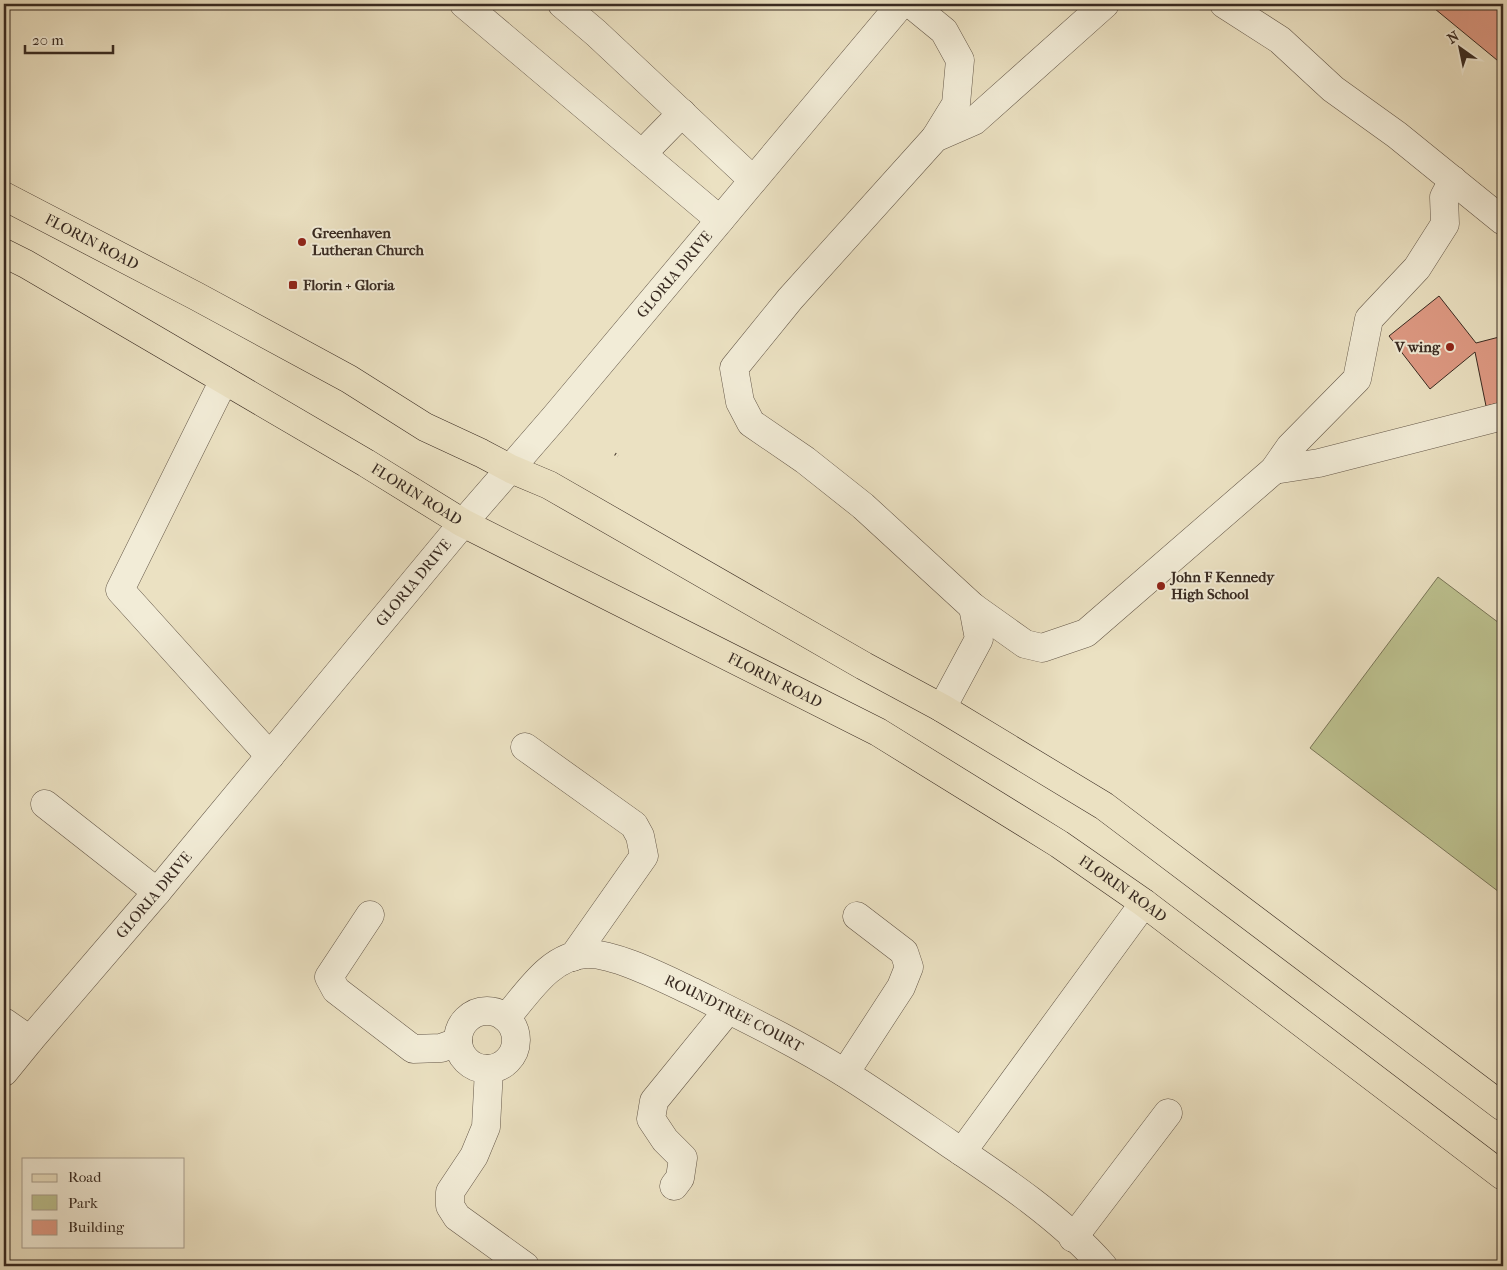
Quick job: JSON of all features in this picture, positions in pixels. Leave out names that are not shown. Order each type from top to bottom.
[{"type":"main road","name":"FLORIN ROAD","points":[[4,196],[196,296],[349,379],[425,427],[481,452],[511,469],[549,484],[864,666],[942,708],[1104,806],[1503,1107]]},
{"type":"main road","name":"FLORIN ROAD","points":[[4,253],[26,264],[366,463],[463,523],[878,732],[1059,844],[1144,904],[1503,1176]]},
{"type":"street","points":[[464,4],[720,220]]},
{"type":"street","points":[[562,4],[596,32],[753,180]]},
{"type":"street","points":[[1224,4],[1280,40],[1333,89],[1397,135],[1503,221]]},
{"type":"street","points":[[935,138],[974,121],[1099,6]]},
{"type":"street","points":[[895,7],[944,31],[960,60],[956,104],[935,138],[790,299],[734,368],[740,402],[751,422],[863,506],[973,607],[1024,644],[1042,648],[1086,633],[1274,470],[1290,447],[1357,379],[1370,320],[1417,268],[1445,224],[1444,197],[1453,180]]},
{"type":"street","name":"GLORIA DRIVE","points":[[4,1072],[157,892],[463,523],[511,469],[720,220],[895,7]]},
{"type":"street","points":[[642,154],[682,113]]},
{"type":"street","points":[[224,380],[120,590],[270,756]]},
{"type":"street","points":[[1274,470],[1319,463],[1503,416]]},
{"type":"street","points":[[942,708],[979,639],[973,607]]},
{"type":"street","points":[[524,747],[634,825],[640,836],[644,856],[573,957]]},
{"type":"street","points":[[45,804],[157,892]]},
{"type":"street","points":[[962,1152],[1144,904]]},
{"type":"street","points":[[370,915],[329,978],[336,990],[413,1048],[441,1048],[458,1042]]},
{"type":"street","points":[[845,1073],[901,987],[909,967],[904,952],[857,916]]},
{"type":"street","name":"ROUNDTREE COURT","points":[[506,1018],[548,970],[573,957],[586,954],[606,956],[667,980],[758,1024],[845,1073],[1016,1190],[1060,1225],[1103,1266]]},
{"type":"street","points":[[674,1186],[680,1178],[683,1158],[666,1140],[652,1119],[654,1101],[728,1010]]},
{"type":"street","points":[[485,1011],[496,1012],[506,1018],[513,1027],[516,1038],[515,1049],[509,1059],[500,1066],[489,1069],[478,1067],[468,1062],[461,1053],[458,1042],[459,1030],[465,1020],[474,1013],[485,1011]]},
{"type":"street","points":[[4,1022],[30,1040]]},
{"type":"street","points":[[489,1069],[486,1127],[474,1156],[450,1192],[450,1206],[457,1217],[525,1266]]},
{"type":"street","points":[[1073,1238],[1168,1113]]},
{"type":"green space","points":[[1438,577],[1503,626],[1503,895],[1310,748]]},
{"type":"building","points":[[1429,4],[1503,4],[1503,65]]},
{"type":"building","name":"V wing","points":[[1439,296],[1476,343],[1503,336],[1503,402],[1486,406],[1475,352],[1430,389],[1389,336]]},
{"type":"place","name":"Greenhaven Lutheran Church","points":[[302,242]]},
{"type":"place","name":"Florin + Gloria","points":[[293,285]]},
{"type":"place","name":"V wing","points":[[1450,347]]},
{"type":"place","name":"John F Kennedy High School","points":[[1161,586]]}]
